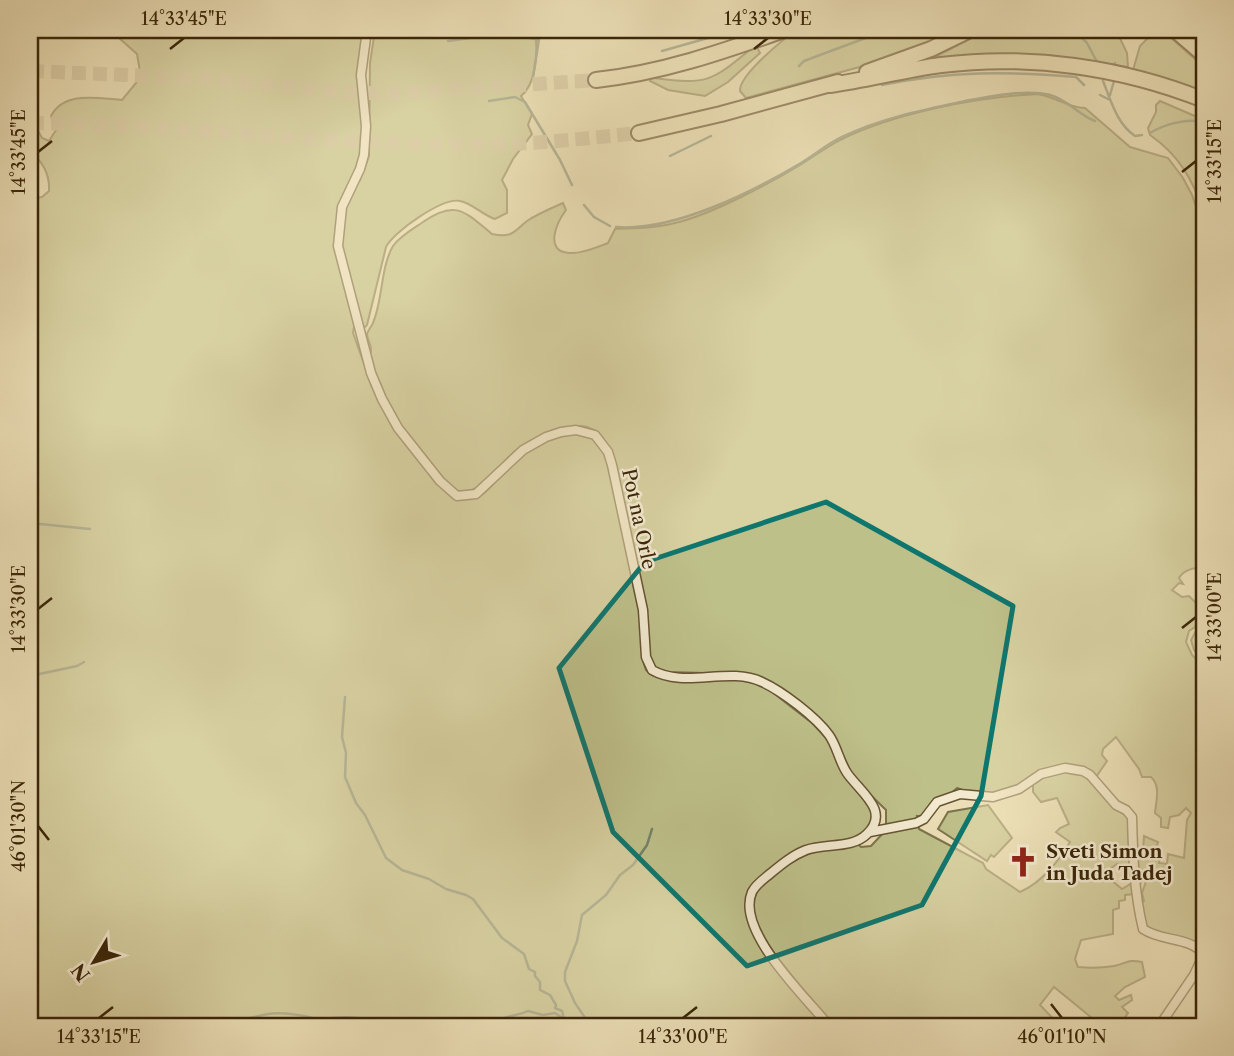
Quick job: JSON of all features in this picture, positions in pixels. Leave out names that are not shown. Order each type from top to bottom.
[{"type":"highway","points":[[596,80],[639,74],[696,60],[784,30]]},
{"type":"highway","points":[[830,85],[912,56],[970,30]]},
{"type":"highway","points":[[1175,30],[1204,55]]},
{"type":"highway","points":[[639,133],[830,85],[941,65],[1000,61],[1060,64],[1129,76],[1204,100]]},
{"type":"street","name":"Pot na Orle","points":[[367,30],[360,75],[366,126],[364,155],[342,206],[338,246],[371,373],[398,428],[450,492],[457,496],[476,494],[513,458],[546,437],[576,430],[595,435],[608,452],[612,465],[643,610],[648,664],[659,674],[669,676],[752,678],[762,681],[797,706],[829,735],[848,773],[874,804],[877,819],[870,832]]},
{"type":"street","points":[[829,1026],[763,944],[753,922],[750,898],[755,887],[795,855],[820,846],[850,843],[870,832],[916,823],[925,819],[937,802],[960,794],[993,797],[1020,789],[1041,774],[1074,768],[1083,771],[1116,805],[1132,817],[1135,886],[1143,929],[1157,936],[1193,944],[1204,954],[1194,975],[1167,1012],[1163,1026]]},
{"type":"highlighted area","points":[[826,502],[1013,606],[981,796],[922,905],[747,966],[613,832],[559,668],[645,562]]},
{"type":"green space","points":[[110,30],[368,30],[362,76],[363,134],[353,176],[360,180],[369,156],[370,63],[375,30],[535,30],[536,56],[533,74],[521,96],[532,114],[528,125],[532,134],[513,159],[502,180],[507,190],[507,213],[495,219],[464,202],[452,201],[431,210],[408,225],[386,247],[367,325],[364,328],[357,308],[353,333],[372,386],[393,428],[454,498],[471,499],[480,496],[519,456],[545,440],[567,433],[587,434],[595,439],[608,463],[639,606],[646,670],[667,680],[743,679],[763,685],[812,723],[829,741],[841,770],[876,815],[869,826],[855,838],[812,845],[788,856],[756,882],[746,902],[747,917],[763,950],[789,985],[826,1026],[30,1026],[30,193],[35,198],[42,197],[49,191],[44,169],[30,151],[30,124],[34,123],[42,138],[49,141],[56,130],[51,116],[64,103],[82,98],[122,100],[141,77],[137,54]]},
{"type":"green space","points":[[798,30],[960,30],[889,59],[746,98],[740,91],[747,76],[773,49]]},
{"type":"green space","points":[[987,30],[1116,30],[1127,53],[1128,67],[1048,55],[989,54],[927,61]]},
{"type":"green space","points":[[1156,30],[1162,30],[1204,67],[1204,94],[1133,70],[1140,46]]},
{"type":"green space","points":[[757,47],[760,53],[728,82],[705,96],[668,90],[650,81],[651,78],[697,81],[708,78]]},
{"type":"green space","points":[[1037,94],[1085,108],[1130,147],[1168,158],[1192,195],[1204,230],[1204,567],[1184,573],[1179,578],[1183,584],[1179,583],[1172,590],[1182,597],[1189,596],[1195,602],[1204,602],[1204,621],[1189,631],[1186,642],[1192,655],[1204,667],[1204,937],[1202,942],[1198,942],[1162,935],[1145,925],[1140,903],[1144,901],[1142,893],[1150,870],[1146,869],[1140,885],[1137,852],[1143,851],[1144,836],[1158,842],[1155,854],[1160,856],[1159,863],[1167,864],[1168,854],[1184,858],[1187,820],[1191,813],[1186,808],[1179,815],[1170,817],[1168,828],[1161,827],[1161,818],[1155,813],[1157,794],[1154,781],[1151,777],[1142,777],[1116,737],[1103,749],[1102,755],[1107,761],[1096,777],[1059,766],[1017,787],[995,793],[971,794],[957,788],[924,817],[917,816],[919,829],[983,863],[986,869],[1020,892],[1049,871],[1070,842],[1056,832],[1069,824],[1057,798],[1041,802],[1033,792],[1033,783],[1048,774],[1073,772],[1094,782],[1124,811],[1129,817],[1131,866],[1117,864],[1110,869],[1110,879],[1122,889],[1132,883],[1134,894],[1125,895],[1125,900],[1119,901],[1119,908],[1113,910],[1113,934],[1081,940],[1075,959],[1078,967],[1087,968],[1114,966],[1130,961],[1142,962],[1145,977],[1125,987],[1115,996],[1119,1000],[1131,995],[1132,1000],[1122,1007],[1128,1013],[1119,1026],[1088,1026],[1086,1024],[1092,1018],[1054,987],[1040,1005],[1060,1026],[832,1026],[771,948],[755,915],[754,900],[765,883],[802,857],[821,850],[858,844],[861,847],[871,846],[886,830],[886,810],[854,779],[835,737],[818,717],[743,674],[667,672],[655,669],[650,659],[646,605],[607,445],[599,434],[591,428],[580,426],[543,436],[511,454],[479,487],[459,493],[418,449],[382,394],[369,356],[371,347],[367,334],[376,316],[386,265],[393,246],[411,230],[444,211],[460,211],[492,234],[504,235],[563,203],[566,210],[556,229],[554,242],[562,251],[579,252],[608,243],[615,229],[663,225],[708,212],[773,181],[840,140],[885,122],[963,103]]},
{"type":"green space","points":[[1160,101],[1204,120],[1204,213],[1184,169],[1169,151],[1150,135],[1148,128]]},
{"type":"green space","points":[[1204,625],[1204,661],[1194,650],[1191,640],[1196,631]]},
{"type":"green space","points":[[988,805],[1012,838],[987,861],[938,829],[948,812]]},
{"type":"waterway","points":[[533,77],[539,39],[545,30]]},
{"type":"waterway","points":[[662,51],[736,30]]},
{"type":"waterway","points":[[799,66],[804,61],[887,30]]},
{"type":"waterway","points":[[1074,30],[1087,43],[1097,62]]},
{"type":"waterway","points":[[448,41],[506,33],[539,40]]},
{"type":"waterway","points":[[882,85],[931,77],[1002,73],[1076,77],[1084,85]]},
{"type":"waterway","points":[[1103,81],[1115,112],[1124,125],[1135,136],[1142,135]]},
{"type":"waterway","points":[[1110,95],[1114,81]]},
{"type":"waterway","points":[[616,227],[662,223],[712,208],[759,186],[857,130],[937,107],[1000,95],[1041,93],[1062,100],[1095,121]]},
{"type":"waterway","points":[[1100,95],[1110,100]]},
{"type":"waterway","points":[[489,101],[515,97],[525,102],[572,185]]},
{"type":"waterway","points":[[1150,133],[1176,123],[1204,122]]},
{"type":"waterway","points":[[670,156],[711,136]]},
{"type":"waterway","points":[[584,205],[594,217],[610,226]]},
{"type":"waterway","points":[[30,523],[90,529]]},
{"type":"waterway","points":[[30,676],[77,666],[84,662]]},
{"type":"waterway","points":[[345,697],[342,737],[346,753],[345,777],[386,858],[402,870],[473,899],[502,938],[524,954],[529,969],[535,972],[540,982],[540,990],[550,995],[555,1008],[562,1011],[564,1019]]},
{"type":"waterway","points":[[590,1025],[575,1003],[565,981],[565,972],[577,941],[582,915],[606,895],[620,875],[633,865],[647,845],[652,829]]},
{"type":"waterway","points":[[494,1026],[506,1018],[528,1011],[543,1015],[555,1013],[564,1019],[594,1026]]},
{"type":"waterway","points":[[232,1026],[234,1021],[280,1013],[318,1021],[338,1017],[358,1018],[397,1026]]},
{"type":"waterway","points":[[443,1026],[458,1026]]},
{"type":"waterway","points":[[468,1026],[478,1026]]},
{"type":"tunnel","points":[[30,71],[200,78],[385,94],[596,80]]},
{"type":"tunnel","points":[[30,123],[459,145],[527,143],[639,133]]},
{"type":"place","name":"Sveti Simon in Juda Tadej","points":[[1023,862]]}]
